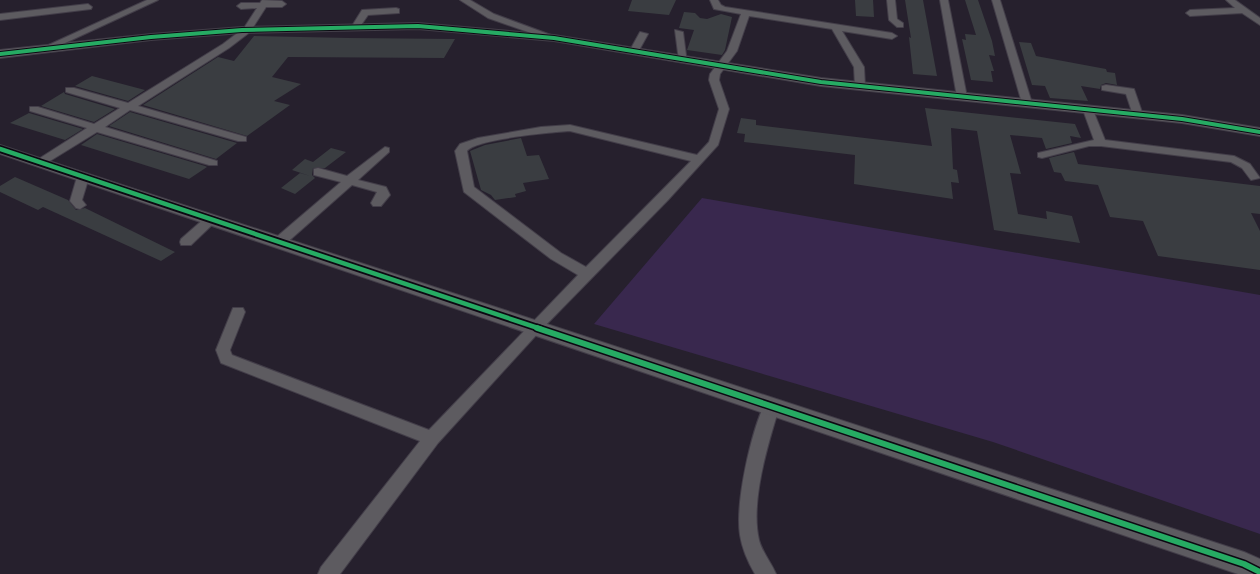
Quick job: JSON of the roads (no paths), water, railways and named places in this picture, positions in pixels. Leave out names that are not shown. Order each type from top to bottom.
[{"type":"street","points":[[47,48],[154,0]]},
{"type":"street","points":[[464,0],[491,16],[554,38]]},
{"type":"street","points":[[714,0],[717,7],[746,13],[892,36]]},
{"type":"street","points":[[891,0],[893,20],[900,25]]},
{"type":"street","points":[[944,0],[962,97]]},
{"type":"street","points":[[996,0],[1026,103]]},
{"type":"street","points":[[1230,0],[1260,22]]},
{"type":"street","points":[[241,6],[264,2],[282,4]]},
{"type":"street","points":[[41,162],[226,46],[248,30],[264,2]]},
{"type":"street","points":[[0,17],[88,7]]},
{"type":"street","points":[[356,26],[365,12],[396,10]]},
{"type":"street","points":[[1190,13],[1243,10]]},
{"type":"street","points":[[328,574],[432,438],[586,273],[714,143],[724,109],[714,80],[720,66],[732,51],[746,13]]},
{"type":"street","points":[[0,54],[151,37],[248,30],[418,26],[554,38],[684,61],[860,86],[1182,119],[1260,132]]},
{"type":"street","points":[[835,28],[859,67],[860,86]]},
{"type":"street","points":[[678,32],[684,61]]},
{"type":"street","points":[[634,52],[642,34]]},
{"type":"street","points":[[1106,88],[1130,91],[1138,115]]},
{"type":"street","points":[[70,90],[242,139]]},
{"type":"street","points":[[34,109],[213,163]]},
{"type":"street","points":[[1088,110],[1101,143]]},
{"type":"street","points":[[586,273],[556,256],[468,189],[461,151],[464,146],[478,141],[570,128],[699,159]]},
{"type":"street","points":[[1042,155],[1101,143],[1234,159],[1246,166],[1255,177]]},
{"type":"street","points":[[0,149],[771,408],[1039,495],[1244,564],[1260,572]]},
{"type":"street","points":[[278,243],[385,150]]},
{"type":"street","points":[[318,172],[382,190],[384,194],[377,203]]},
{"type":"street","points":[[80,205],[76,201],[83,177]]},
{"type":"street","points":[[186,242],[210,220]]},
{"type":"street","points":[[238,312],[237,322],[230,332],[223,350],[226,359],[432,438]]},
{"type":"street","points":[[766,574],[753,552],[748,529],[753,483],[762,435],[771,408]]}]
